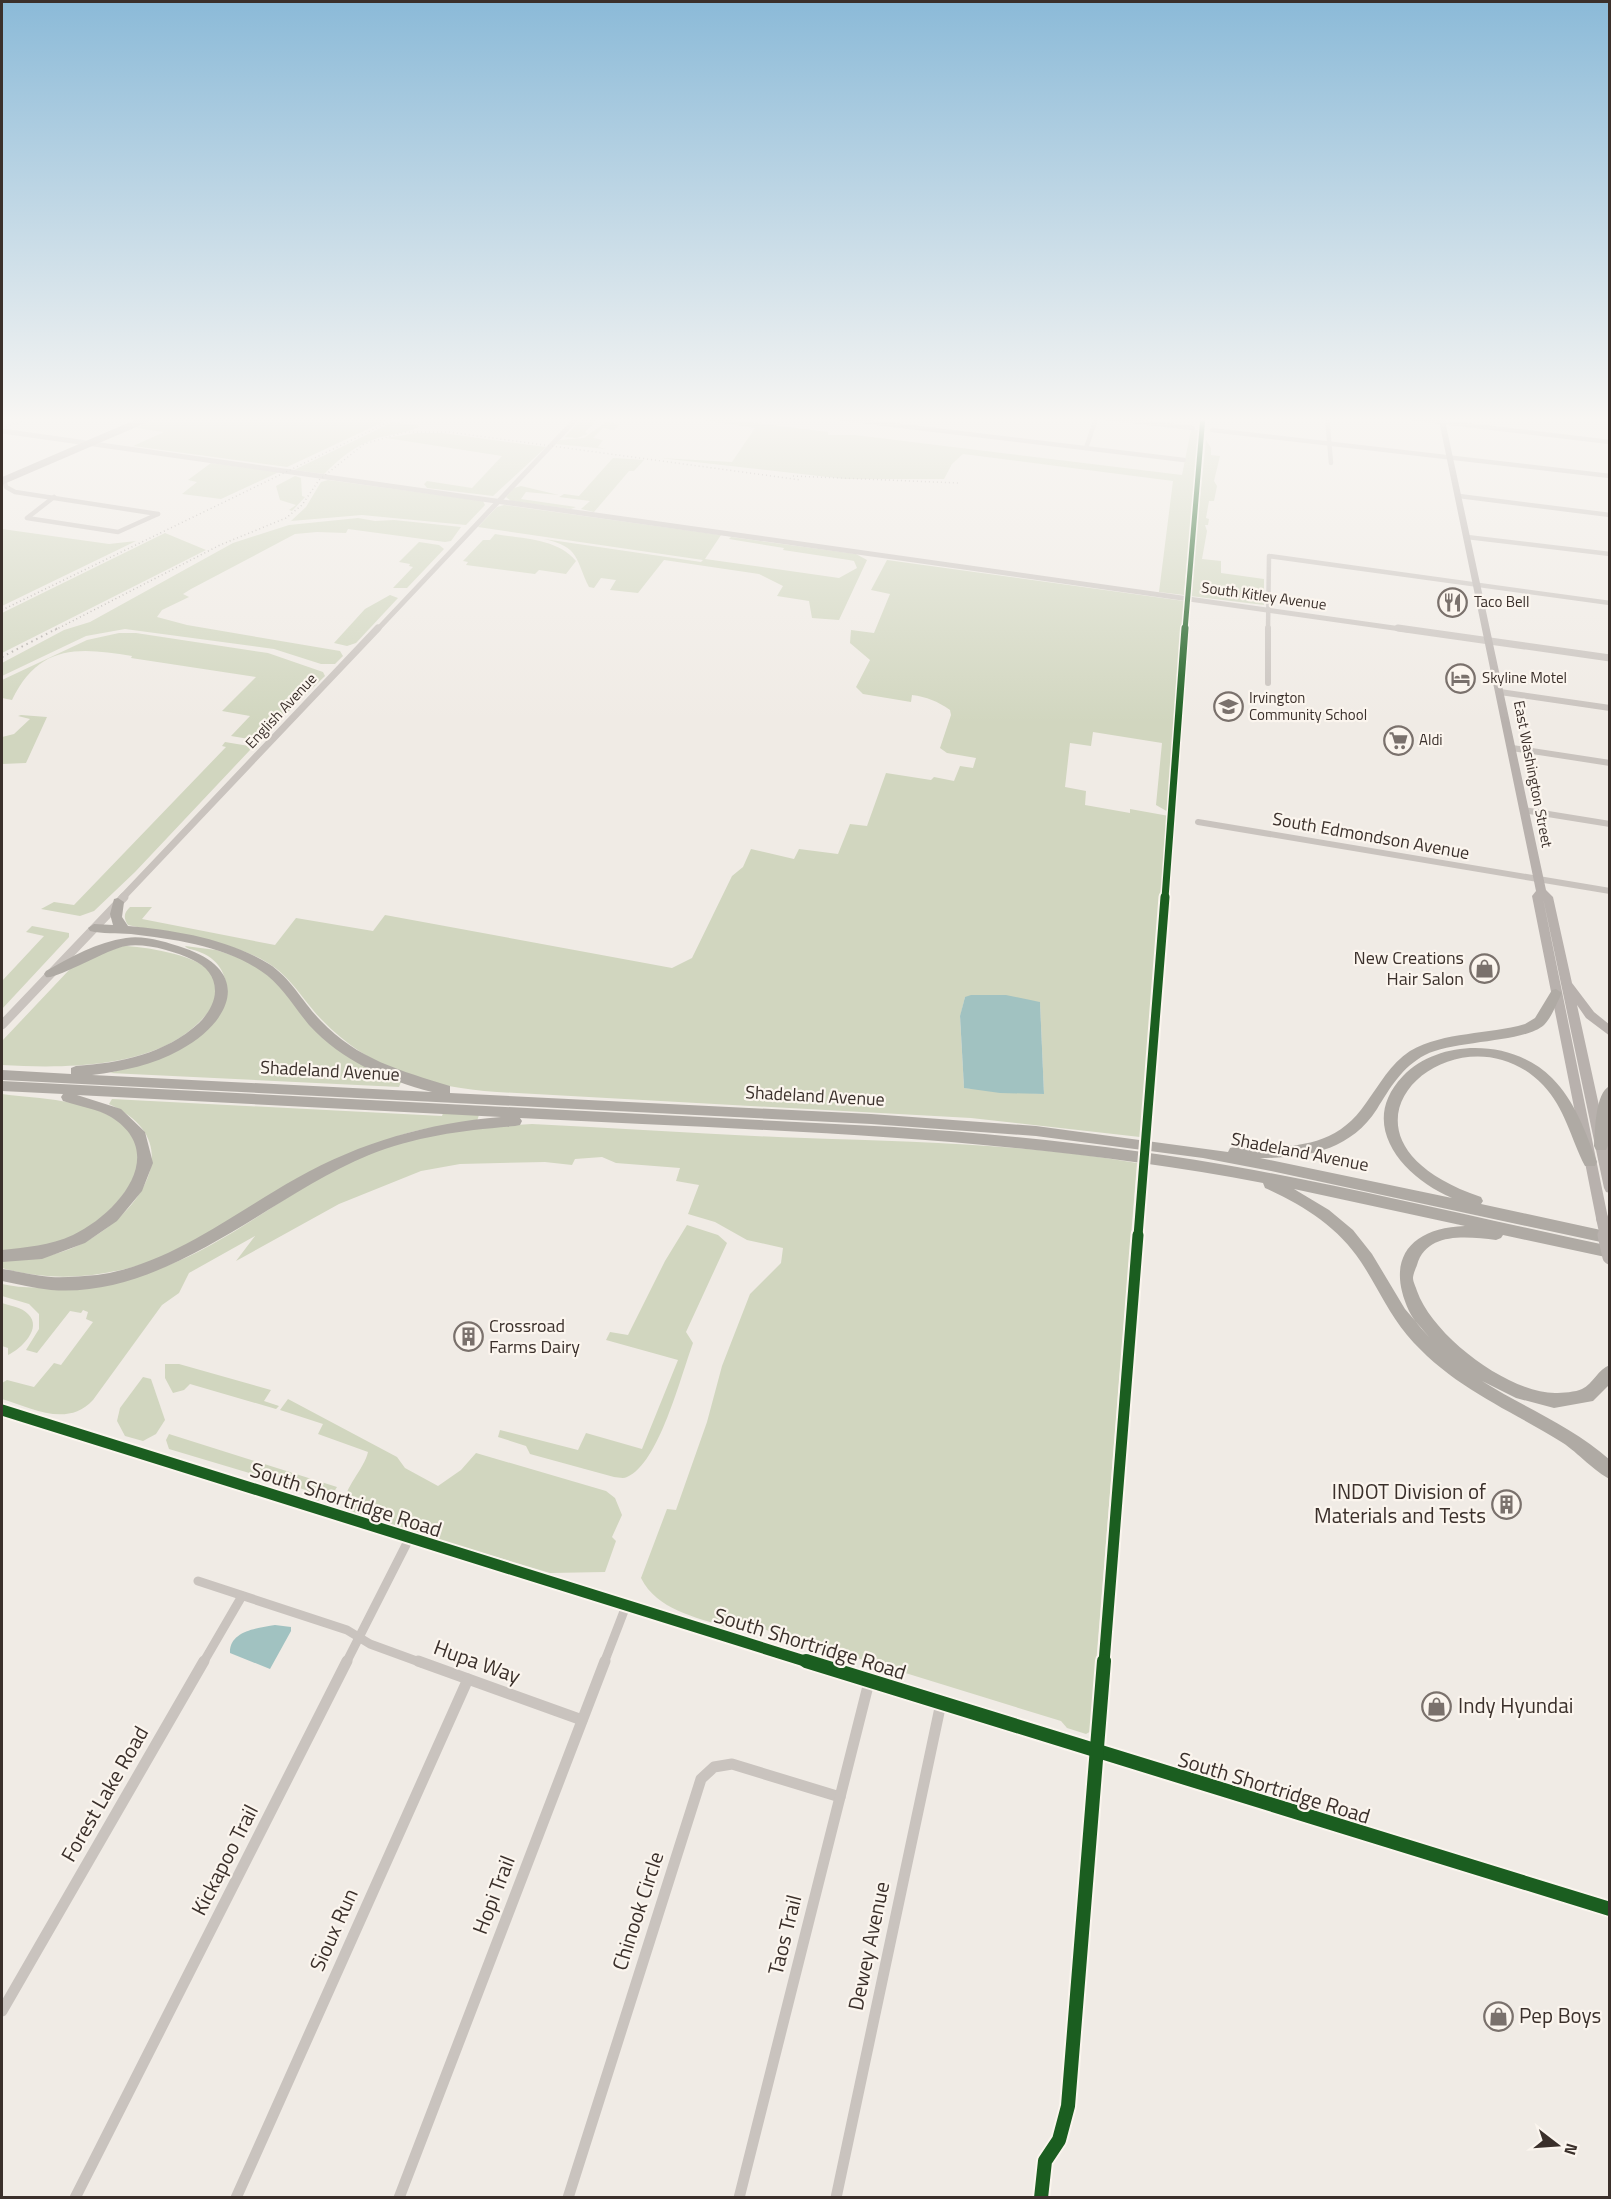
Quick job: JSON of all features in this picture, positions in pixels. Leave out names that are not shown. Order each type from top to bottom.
[{"type":"highway","points":[[118,902],[115,916],[119,926],[124,929]]},
{"type":"highway","points":[[94,928],[124,929],[220,948],[252,960],[279,979],[322,1031],[348,1052],[396,1077],[470,1098]]},
{"type":"highway","points":[[6,1081],[128,1065],[177,1046],[205,1025],[221,996],[221,978],[207,960],[191,953],[108,936],[94,928]]},
{"type":"highway","points":[[50,974],[92,952],[135,941]]},
{"type":"highway","points":[[1203,1153],[1295,1151],[1335,1142],[1359,1124],[1387,1080],[1407,1059],[1443,1043],[1530,1027],[1540,1021],[1556,993]]},
{"type":"highway","points":[[1550,1224],[1460,1195],[1433,1181],[1413,1166],[1397,1146],[1392,1131],[1392,1114],[1400,1091],[1422,1069],[1453,1054],[1482,1052],[1509,1058],[1538,1073],[1556,1091],[1571,1117],[1590,1162]]},
{"type":"highway","points":[[2,1256],[26,1256],[55,1249],[97,1229],[118,1213],[133,1196],[142,1178],[146,1161],[140,1133],[119,1115],[80,1100],[6,1081]]},
{"type":"highway","name":"Shadeland Avenue","points":[[6,1081],[470,1098],[968,1125],[1061,1134],[1203,1153],[1610,1238]]},
{"type":"highway","name":"Shadeland Avenue","points":[[6,1081],[584,1117],[978,1138],[1164,1160],[1234,1172],[1352,1194],[1610,1254]]},
{"type":"highway","points":[[1601,1146],[1603,1112],[1610,1091]]},
{"type":"highway","points":[[2,1275],[31,1281],[67,1282],[101,1279],[144,1269],[208,1240],[313,1175],[393,1141],[465,1125],[584,1117]]},
{"type":"highway","points":[[1234,1172],[1296,1196],[1331,1220],[1366,1257],[1399,1313],[1439,1358],[1487,1394],[1586,1450],[1610,1471]]},
{"type":"highway","points":[[1563,1243],[1480,1233],[1437,1236],[1413,1251],[1405,1270],[1406,1289],[1422,1319],[1452,1350],[1483,1373],[1520,1393],[1543,1400],[1575,1399],[1595,1389],[1610,1372]]},
{"type":"main road","name":"East Washington Street","points":[[1463,519],[1538,879],[1541,892],[1548,897],[1610,1188]]},
{"type":"main road","name":"East Washington Street","points":[[1541,892],[1537,896],[1610,1254]]},
{"type":"main road","points":[[1566,982],[1590,1015],[1610,1032]]},
{"type":"street","points":[[30,519],[118,532],[148,519]]},
{"type":"street","name":"English Avenue","points":[[2,1025],[478,519]]},
{"type":"street","name":"South Kitley Avenue","points":[[627,519],[1610,658]]},
{"type":"street","points":[[1467,537],[1610,555]]},
{"type":"street","points":[[1268,683],[1269,556],[1610,603]]},
{"type":"street","points":[[1500,692],[1610,708]]},
{"type":"street","points":[[1512,748],[1610,763]]},
{"type":"street","points":[[1523,810],[1610,824]]},
{"type":"street","name":"South Edmondson Avenue","points":[[1198,822],[1610,891]]},
{"type":"street","name":"South Shortridge Road","points":[[2,1410],[409,1539],[1610,1910]]},
{"type":"street","name":"Kickapoo Trail","points":[[75,2198],[409,1539]]},
{"type":"street","points":[[198,1581],[347,1630],[360,1637]]},
{"type":"street","name":"Forest Lake Road","points":[[2,2011],[242,1596]]},
{"type":"street","name":"Hopi Trail","points":[[399,2198],[626,1606]]},
{"type":"street","name":"Hupa Way","points":[[360,1637],[370,1644],[582,1720]]},
{"type":"street","name":"Sioux Run","points":[[236,2198],[468,1679]]},
{"type":"street","name":"Taos Trail","points":[[739,2198],[869,1682]]},
{"type":"street","name":"Dewey Avenue","points":[[836,2198],[940,1703]]},
{"type":"street","name":"Chinook Circle","points":[[568,2198],[701,1779],[708,1769],[719,1763],[732,1764],[840,1797]]},
{"type":"green space","points":[[294,519],[319,519],[291,521]]},
{"type":"green space","points":[[362,519],[461,527],[451,541],[445,542],[348,529],[346,533],[295,534],[191,589],[183,594],[189,597],[162,610],[157,617],[187,625],[340,651],[343,656],[335,664],[321,664],[274,649],[125,629],[86,636],[2,676],[2,663],[64,630],[90,622],[233,543],[289,525]]},
{"type":"green space","points":[[400,519],[472,519],[466,525]]},
{"type":"green space","points":[[486,519],[603,519],[721,535],[705,559],[839,578],[857,568],[854,561],[729,539],[731,537],[856,554],[867,560],[839,620],[812,618],[809,601],[777,596],[783,586],[759,574],[664,560],[638,593],[610,590],[616,580],[601,578],[594,588],[589,587],[570,550],[556,542],[544,539],[701,562],[703,560],[478,527]]},
{"type":"green space","points":[[1168,519],[1191,519],[1184,595],[1159,592]]},
{"type":"green space","points":[[1198,519],[1208,519],[1208,525],[1205,525],[1207,531],[1202,559],[1221,561],[1221,573],[1264,579],[1264,605],[1190,596]]},
{"type":"green space","points":[[2,529],[109,544],[136,541],[2,606]]},
{"type":"green space","points":[[165,533],[206,550],[2,653],[2,613]]},
{"type":"green space","points":[[495,534],[549,544],[568,553],[576,561],[566,574],[539,570],[535,574],[466,565],[468,562],[463,561],[483,540],[490,540]]},
{"type":"green space","points":[[419,542],[439,545],[444,549],[407,588],[393,588],[413,567],[409,566],[410,564],[399,562]]},
{"type":"green space","points":[[887,560],[1184,601],[1170,813],[1156,805],[1162,743],[1093,732],[1091,746],[1070,743],[1065,787],[1086,791],[1085,805],[1130,813],[1130,809],[1169,816],[1140,1137],[971,1118],[497,1092],[447,1086],[401,1073],[359,1051],[321,1019],[283,975],[268,963],[218,943],[128,925],[126,922],[126,911],[130,907],[152,907],[142,919],[275,945],[296,918],[373,931],[385,915],[672,968],[692,958],[732,876],[743,867],[751,849],[794,859],[799,849],[838,854],[850,824],[867,826],[886,773],[954,781],[960,766],[973,768],[976,758],[947,753],[940,748],[951,715],[950,710],[922,697],[912,695],[911,702],[863,694],[856,687],[870,660],[850,643],[851,630],[874,633],[890,594],[871,590]],"holes":[[[965,997],[1040,1002],[1044,1094],[964,1088],[960,1017]]]},
{"type":"green space","points":[[390,595],[398,598],[356,643],[347,646],[334,643],[365,609]]},
{"type":"green space","points":[[119,633],[136,633],[268,653],[323,672],[325,676],[261,738],[255,740],[231,736],[250,716],[222,711],[256,677],[131,658],[132,656],[94,651],[62,654],[48,659],[35,668],[12,700],[2,698],[2,680],[87,640]]},
{"type":"green space","points":[[18,716],[47,717],[26,763],[2,764],[2,737],[14,734],[30,719]]},
{"type":"green space","points":[[225,742],[249,746],[250,750],[135,872],[94,911],[80,916],[41,909],[54,902],[74,905],[226,747],[222,746]]},
{"type":"green space","points":[[32,926],[69,933],[69,937],[2,1009],[2,981],[44,936],[26,932]]},
{"type":"green space","points":[[123,946],[181,956],[209,970],[216,981],[217,992],[214,1003],[198,1024],[167,1045],[128,1058],[86,1065],[2,1065],[2,1041],[70,969],[85,959]]},
{"type":"green space","points":[[185,946],[216,950],[246,960],[273,978],[307,1018],[401,1082],[399,1087],[110,1073],[175,1052],[227,995],[223,973],[216,962]]},
{"type":"green space","points":[[2,1094],[64,1101],[95,1109],[121,1123],[134,1138],[139,1154],[129,1187],[103,1216],[74,1237],[12,1252],[2,1250]]},
{"type":"green space","points":[[112,1099],[442,1116],[443,1113],[479,1115],[477,1121],[420,1130],[393,1138],[217,1234],[134,1267],[91,1275],[47,1276],[2,1268],[2,1260],[53,1255],[93,1238],[115,1222],[133,1203],[146,1182],[152,1161],[149,1140],[135,1121],[109,1104]]},
{"type":"green space","points":[[532,1124],[971,1145],[1054,1152],[1137,1163],[1092,1713],[1097,1715],[1093,1730],[1086,1734],[1067,1728],[1061,1721],[730,1619],[726,1627],[702,1620],[667,1605],[648,1589],[641,1578],[667,1509],[676,1510],[707,1422],[722,1366],[750,1294],[781,1263],[783,1248],[747,1240],[715,1222],[688,1214],[699,1185],[676,1181],[680,1168],[616,1163],[602,1157],[575,1159],[572,1165],[545,1162],[460,1164],[421,1171],[339,1204],[236,1261],[255,1236],[189,1273],[179,1293],[162,1305],[93,1400],[83,1408],[72,1413],[49,1413],[2,1399],[2,1383],[7,1380],[34,1387],[54,1363],[61,1365],[93,1322],[86,1319],[88,1312],[70,1311],[37,1353],[26,1350],[39,1329],[39,1314],[29,1304],[2,1296],[2,1284],[25,1287],[62,1286],[156,1270],[217,1241],[318,1179],[371,1153],[410,1140],[450,1132]]},
{"type":"green space","points":[[687,1225],[718,1235],[727,1243],[686,1332],[693,1343],[668,1417],[649,1455],[639,1469],[625,1478],[614,1477],[530,1454],[526,1446],[498,1437],[500,1430],[578,1450],[586,1433],[642,1449],[678,1360],[606,1340],[610,1332],[628,1335],[665,1261]]},
{"type":"green space","points":[[2,1303],[25,1312],[33,1325],[29,1338],[8,1355],[8,1348],[2,1346]]},
{"type":"green space","points":[[165,1364],[179,1364],[271,1390],[264,1401],[279,1406],[276,1409],[190,1384],[184,1390],[173,1393],[165,1378]]},
{"type":"green space","points":[[143,1377],[151,1379],[165,1420],[156,1434],[143,1441],[125,1436],[117,1421],[120,1408]]},
{"type":"green space","points":[[288,1399],[397,1457],[405,1468],[438,1486],[461,1470],[476,1453],[606,1491],[615,1498],[622,1515],[612,1537],[616,1541],[605,1572],[550,1573],[349,1513],[344,1508],[346,1494],[368,1452],[318,1434],[323,1424],[280,1410]]},
{"type":"green space","points":[[169,1434],[337,1487],[331,1497],[317,1501],[306,1490],[169,1449],[166,1440]]},
{"type":"water","points":[[1006,995],[1040,1002],[1044,1094],[1000,1093],[964,1088],[960,1016],[965,997]]},
{"type":"water","points":[[275,1625],[291,1627],[291,1631],[270,1669],[230,1653],[234,1640],[239,1635],[253,1629]]},
{"type":"railway","points":[[2,610],[190,519]]},
{"type":"railway","points":[[55,630],[220,545],[284,519]]},
{"type":"railway","points":[[2,657],[58,628]]},
{"type":"cycle path","points":[[1041,2198],[1045,2161],[1059,2140],[1068,2106],[1194,519]]},
{"type":"cycle path","points":[[2,1410],[409,1539],[1610,1909]]},
{"type":"place","name":"Taco Bell","points":[[1453,602]]},
{"type":"place","name":"Skyline Motel","points":[[1461,678]]},
{"type":"place","name":"Irvington Community School","points":[[1228,707]]},
{"type":"place","name":"Aldi","points":[[1398,740]]},
{"type":"place","name":"New Creations Hair Salon","points":[[1485,968]]},
{"type":"place","name":"Crossroad Farms Dairy","points":[[468,1336]]},
{"type":"place","name":"INDOT Division of Materials and Tests","points":[[1507,1504]]},
{"type":"place","name":"Indy Hyundai","points":[[1437,1706]]},
{"type":"place","name":"Pep Boys","points":[[1498,2016]]}]
